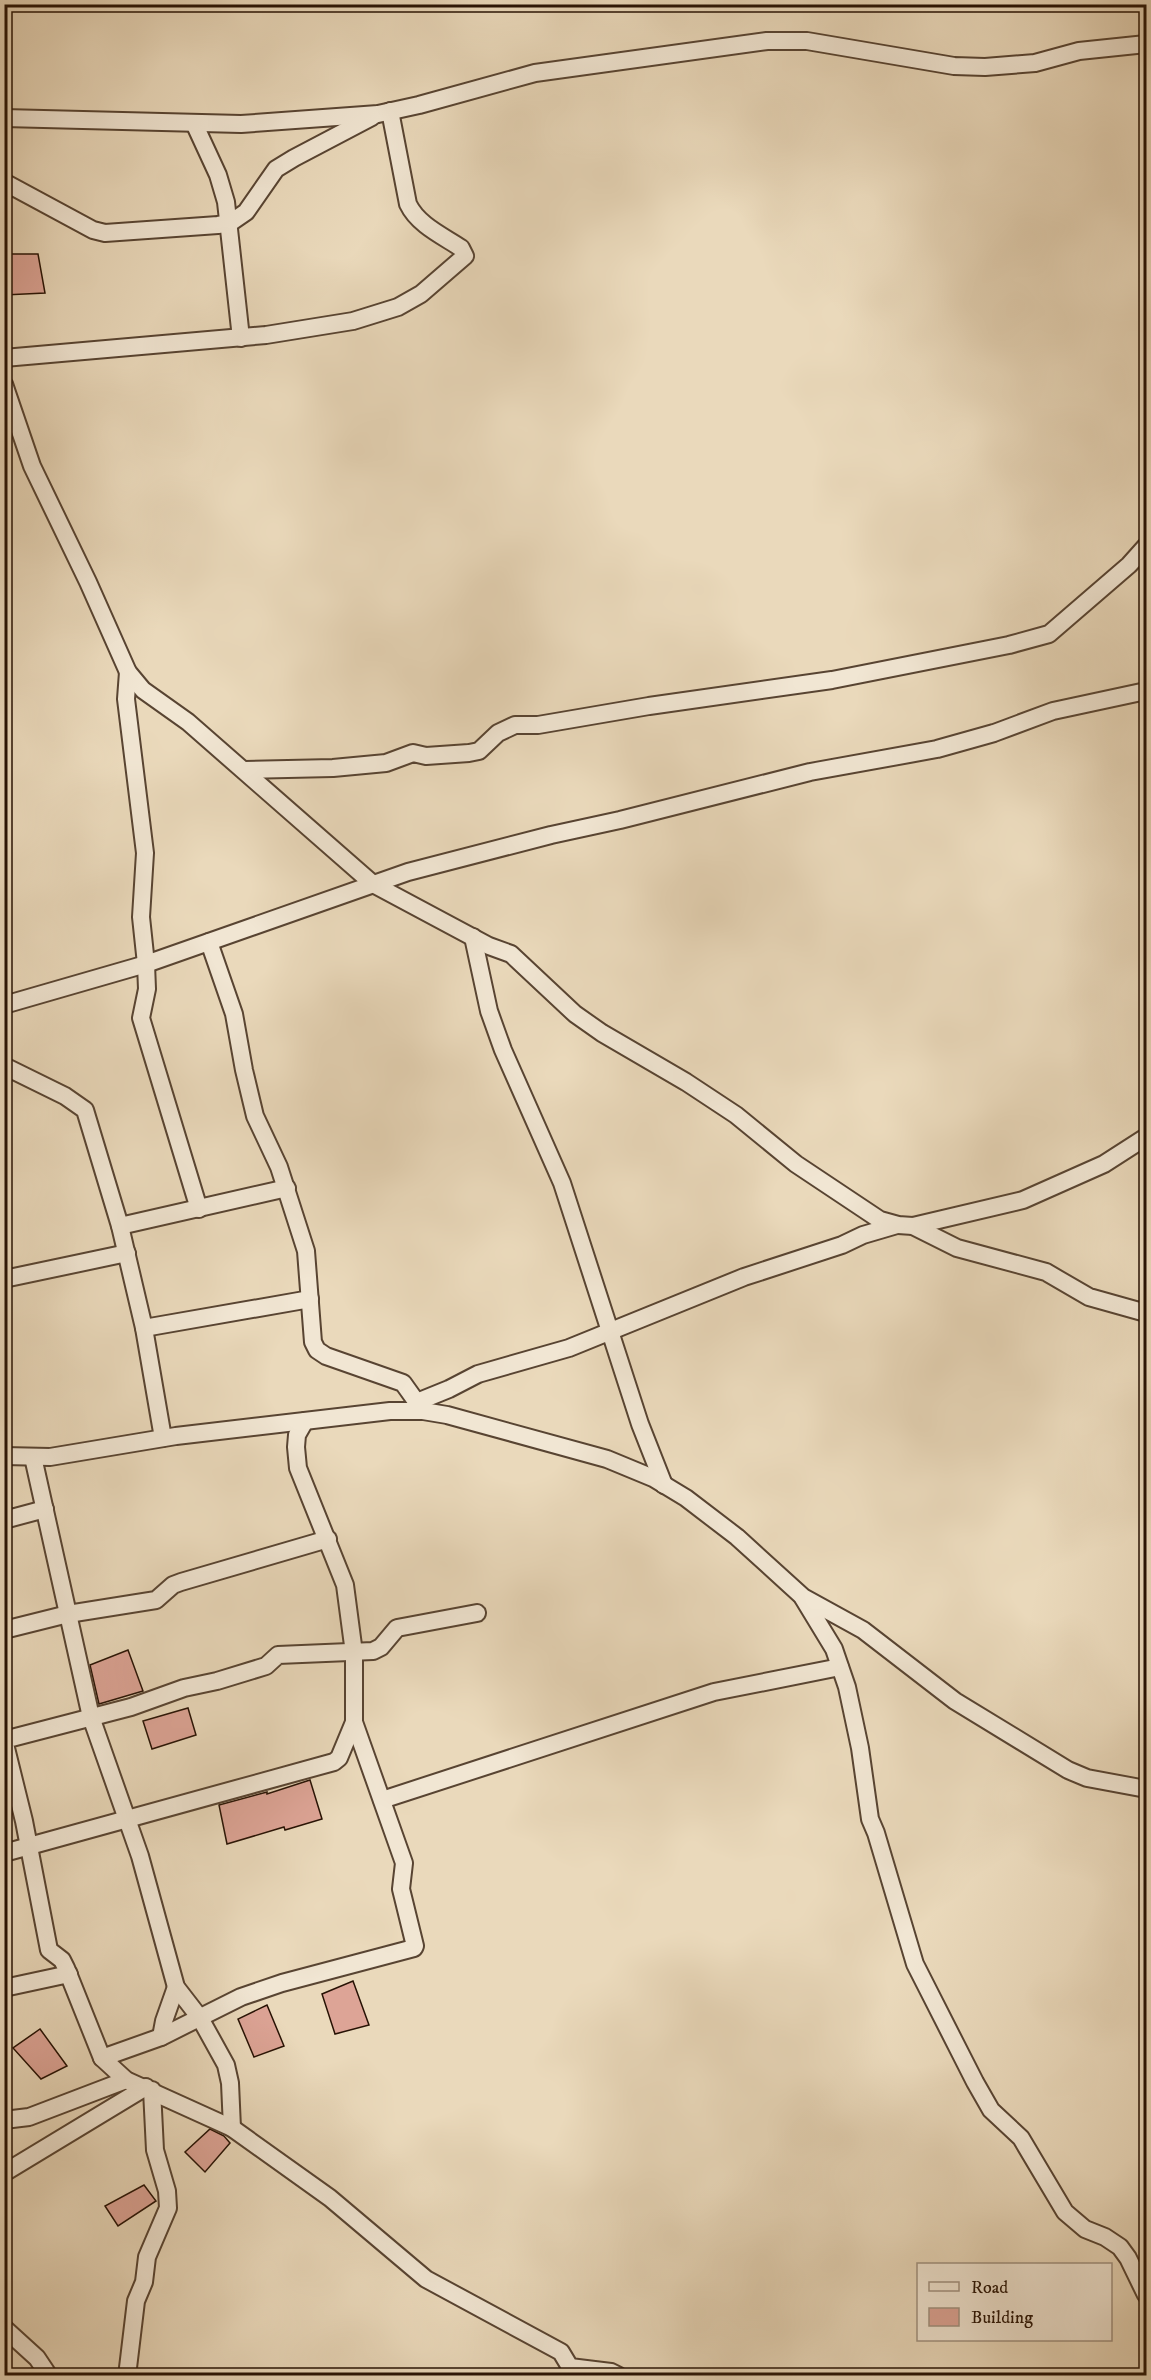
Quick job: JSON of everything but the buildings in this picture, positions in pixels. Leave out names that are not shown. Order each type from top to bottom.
[{"type":"street","points":[[4,118],[240,124],[384,113],[535,73],[751,42],[807,41],[954,66],[985,68],[1035,63],[1079,51],[1146,44]]},
{"type":"street","points":[[4,182],[81,225],[105,233],[230,223],[246,212],[276,170],[294,158],[384,113]]},
{"type":"street","points":[[4,358],[241,338],[353,321],[398,307],[421,294],[465,256],[461,248],[418,219],[412,212],[384,113]]},
{"type":"street","points":[[194,123],[218,175],[226,202],[241,338]]},
{"type":"street","points":[[4,384],[32,466],[128,672],[144,690],[188,722],[245,770],[277,801],[374,884],[472,937],[512,954],[575,1014],[726,1108],[796,1164],[880,1220],[906,1225],[957,1248],[1046,1272],[1089,1297],[1146,1313]]},
{"type":"street","points":[[245,770],[333,768],[386,763],[413,753],[426,756],[469,753],[478,751],[498,733],[515,725],[538,725],[660,704],[832,680],[999,648],[1049,634],[1129,565],[1146,546]]},
{"type":"street","points":[[128,672],[126,699],[145,853],[141,917],[147,964],[147,989],[141,1018],[199,1209]]},
{"type":"street","points":[[4,1005],[147,964],[408,872],[810,772],[937,749],[994,733],[1053,711],[1146,691]]},
{"type":"street","points":[[472,937],[489,1011],[503,1050],[562,1183],[640,1424],[664,1485]]},
{"type":"street","points":[[209,942],[234,1014],[243,1070],[255,1116],[287,1188],[306,1251],[313,1342],[317,1350],[326,1356],[403,1383],[420,1406],[607,1459],[653,1478],[686,1498],[737,1537],[803,1597],[863,1630],[955,1701],[1068,1770],[1087,1778],[1146,1789]]},
{"type":"street","points":[[4,1066],[65,1096],[85,1110],[127,1253],[144,1328],[163,1438]]},
{"type":"street","points":[[4,1456],[50,1457],[163,1438],[420,1406],[478,1374],[569,1348],[744,1277],[842,1245],[863,1235],[1023,1200],[1104,1164],[1146,1137]]},
{"type":"street","points":[[120,1226],[287,1188]]},
{"type":"street","points":[[4,1279],[127,1253]]},
{"type":"street","points":[[144,1328],[310,1299]]},
{"type":"street","points":[[102,2058],[161,2037],[240,1997],[282,1983],[414,1948],[415,1943],[401,1889],[404,1863],[354,1722],[354,1653],[345,1585],[298,1468],[297,1435],[305,1421]]},
{"type":"street","points":[[33,1457],[91,1717],[140,1856],[176,1987],[200,2018],[226,2065],[230,2083],[232,2128]]},
{"type":"street","points":[[4,1520],[45,1509]]},
{"type":"street","points":[[4,1630],[68,1614],[156,1600],[173,1585],[181,1582],[328,1539]]},
{"type":"street","points":[[803,1597],[834,1649],[847,1687],[860,1748],[870,1819],[915,1964],[951,2037],[992,2110],[1021,2138],[1065,2212],[1085,2229],[1105,2237],[1120,2247],[1146,2295]]},
{"type":"street","points":[[477,1613],[397,1628],[390,1633],[381,1647],[374,1651],[278,1655],[266,1666],[217,1682],[184,1688],[131,1707],[4,1740],[29,1847],[41,1919],[49,1950],[62,1960],[69,1974],[102,2058],[126,2080],[232,2128],[330,2198],[426,2279],[561,2352],[570,2367],[612,2372],[619,2376]]},
{"type":"street","points":[[382,1800],[714,1692],[840,1667]]},
{"type":"street","points":[[4,1853],[334,1762],[339,1758],[354,1722]]},
{"type":"street","points":[[4,1988],[69,1974]]},
{"type":"street","points":[[161,2037],[176,1987]]},
{"type":"street","points":[[4,2120],[29,2117],[126,2080]]},
{"type":"street","points":[[4,2173],[149,2089]]},
{"type":"street","points":[[127,2376],[136,2301],[144,2282],[147,2257],[168,2208],[167,2191],[154,2150],[149,2089]]},
{"type":"street","points":[[4,2328],[37,2358],[49,2376]]}]
